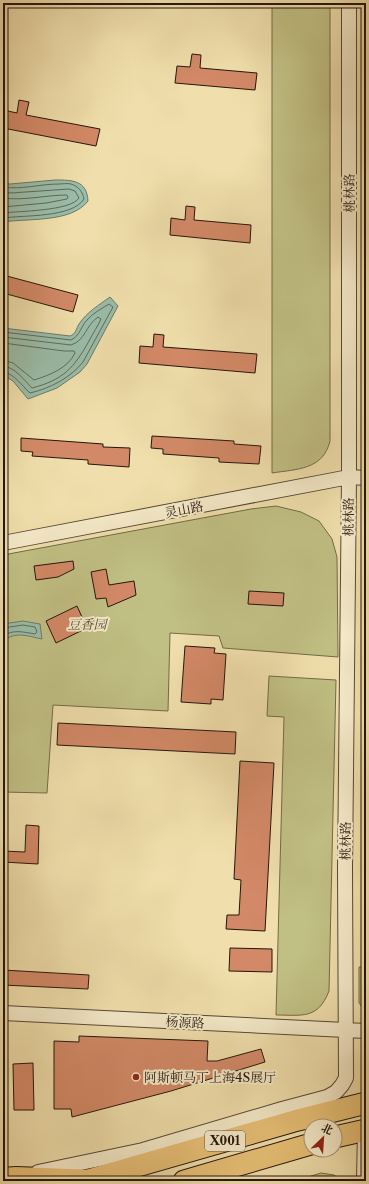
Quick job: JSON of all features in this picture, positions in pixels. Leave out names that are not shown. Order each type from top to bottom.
[{"type":"highway","name":"X001","points":[[90,1180],[298,1120],[366,1103]]},
{"type":"highway","points":[[343,1135],[366,1130]]},
{"type":"highway","name":"X001","points":[[184,1181],[303,1146]]},
{"type":"main road","name":"X001","points":[[9,1176],[90,1180]]},
{"type":"street","name":"桃林路","points":[[346,1030],[345,862],[349,477],[349,3]]},
{"type":"street","name":"灵山路","points":[[3,543],[349,477],[366,478]]},
{"type":"street","name":"杨源路","points":[[3,1012],[366,1031]]},
{"type":"street","name":"X001","points":[[9,1176],[70,1166],[143,1150],[327,1097],[336,1092],[342,1086],[346,1078],[346,1030]]},
{"type":"street","points":[[364,1181],[366,1130]]},
{"type":"green space","points":[[272,3],[330,3],[330,441],[327,451],[322,458],[315,463],[299,469],[272,473]]},
{"type":"green space","name":"豆香园","points":[[276,506],[301,512],[319,521],[332,539],[337,557],[338,657],[223,648],[219,636],[170,633],[168,711],[53,705],[47,793],[3,792],[3,555],[251,509]]},
{"type":"green space","points":[[269,676],[336,680],[329,991],[320,1007],[308,1014],[301,1015],[276,1015],[284,717],[267,716]]},
{"type":"green space","points":[[359,967],[366,967],[366,1012],[359,1003]]},
{"type":"green space","points":[[321,1173],[334,1175],[342,1181],[295,1181]]},
{"type":"water","points":[[55,180],[73,181],[82,185],[87,194],[88,201],[81,208],[60,216],[3,222],[3,183],[10,184]]},
{"type":"water","points":[[110,297],[118,306],[87,364],[80,372],[57,388],[28,399],[13,381],[3,375],[3,328],[70,336],[75,333],[79,324],[93,309]]},
{"type":"water","points":[[23,621],[40,624],[42,639],[17,635],[3,641],[3,624]]},
{"type":"building","points":[[192,54],[201,55],[200,68],[257,73],[255,90],[175,83],[177,66],[190,67]]},
{"type":"building","points":[[19,100],[29,102],[26,115],[100,129],[96,146],[3,128],[3,110],[17,113]]},
{"type":"building","points":[[186,206],[195,207],[194,220],[251,225],[250,243],[170,235],[171,218],[185,220]]},
{"type":"building","points":[[3,275],[78,295],[73,312],[3,293]]},
{"type":"building","points":[[154,334],[164,335],[163,347],[257,354],[255,373],[139,363],[140,346],[153,347]]},
{"type":"building","points":[[152,436],[234,441],[234,444],[261,446],[259,464],[219,462],[219,458],[163,454],[163,449],[151,448]]},
{"type":"building","points":[[21,438],[103,444],[103,447],[130,448],[129,467],[88,464],[88,460],[32,456],[33,452],[21,451]]},
{"type":"building","points":[[73,561],[74,569],[58,577],[36,580],[34,566]]},
{"type":"building","points":[[106,569],[109,585],[134,581],[136,595],[108,607],[106,598],[96,599],[91,572]]},
{"type":"building","points":[[249,591],[284,593],[283,606],[248,604]]},
{"type":"building","points":[[77,606],[87,628],[56,643],[46,621]]},
{"type":"building","points":[[185,646],[215,648],[214,653],[226,654],[223,700],[211,699],[211,704],[181,702]]},
{"type":"building","points":[[58,723],[236,732],[235,754],[57,745]]},
{"type":"building","points":[[240,761],[274,763],[265,931],[226,929],[227,915],[239,915],[241,880],[234,879]]},
{"type":"building","points":[[26,825],[39,826],[38,864],[3,862],[3,851],[25,852]]},
{"type":"building","points":[[230,948],[272,949],[272,972],[229,971]]},
{"type":"building","points":[[3,970],[89,975],[88,989],[3,985]]},
{"type":"building","name":"阿斯顿马丁上海4S展厅","points":[[79,1036],[208,1041],[207,1061],[217,1061],[261,1049],[265,1062],[171,1091],[72,1117],[71,1109],[54,1109],[54,1041],[79,1042]]},
{"type":"building","points":[[33,1063],[34,1110],[14,1110],[13,1064]]},
{"type":"place","name":"阿斯顿马丁上海4S展厅","points":[[136,1077]]}]
